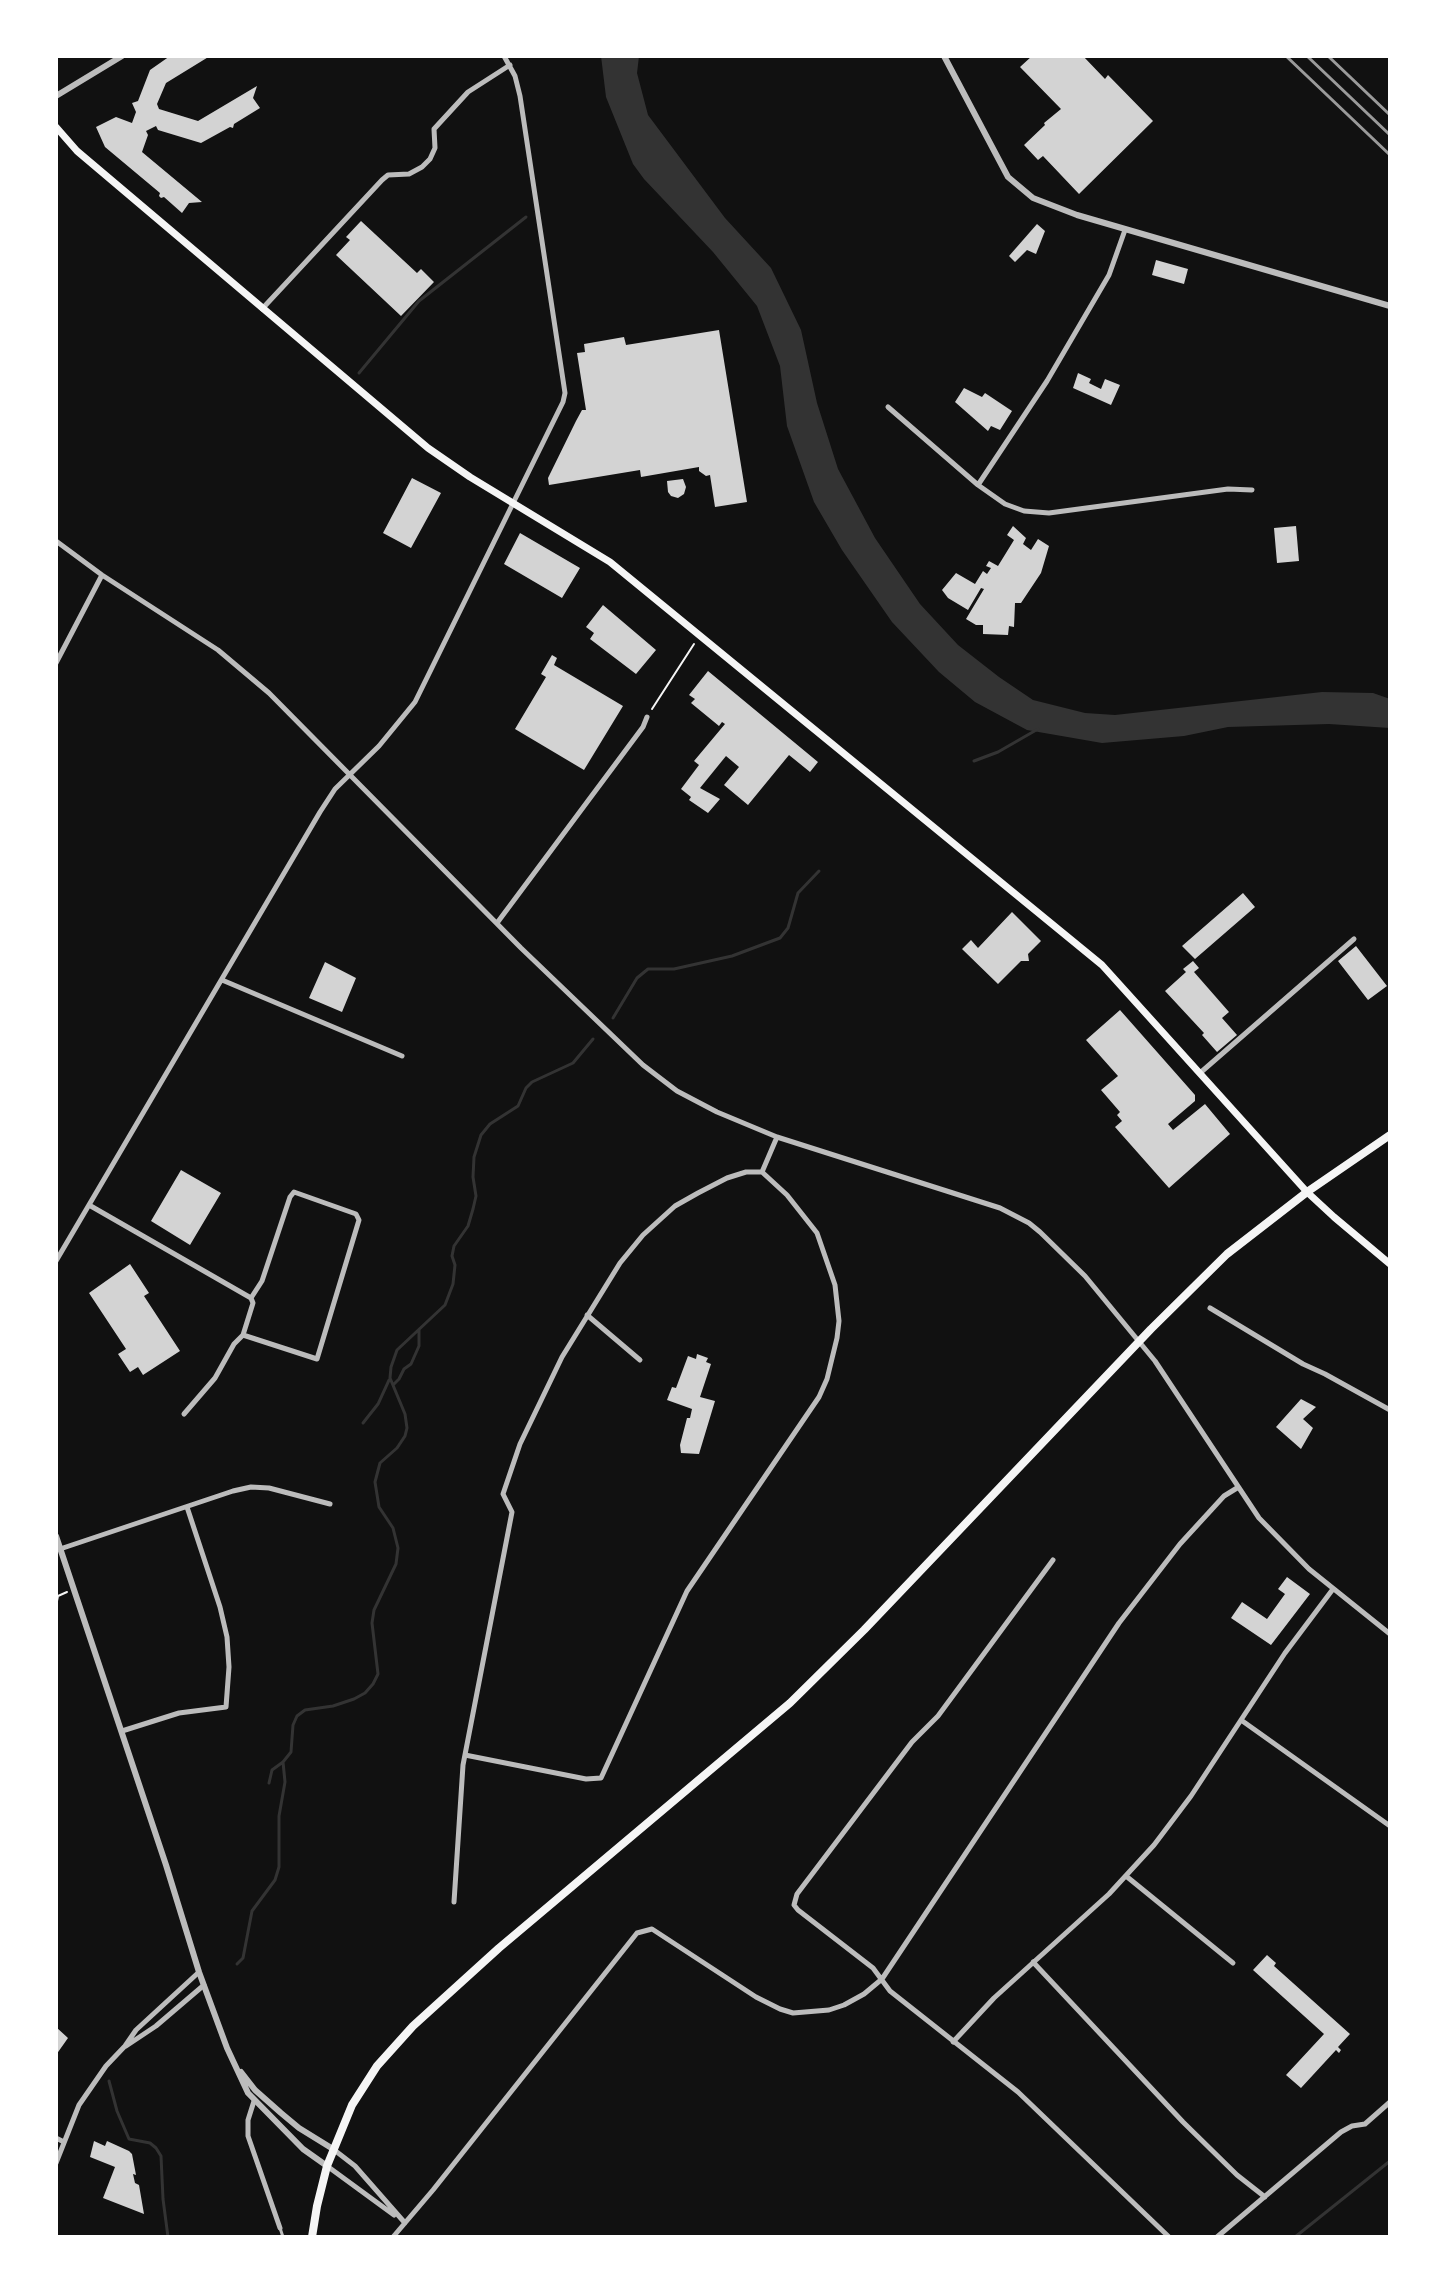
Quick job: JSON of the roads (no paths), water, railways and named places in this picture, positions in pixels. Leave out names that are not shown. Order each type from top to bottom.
[{"type":"main road","points":[[56,127],[77,151],[428,448],[610,562],[1082,948],[1120,982],[1307,1192],[1390,1264]]},
{"type":"main road","points":[[312,2237],[327,2166],[352,2105],[394,2046],[413,2026],[499,1948],[790,1703],[1227,1254],[1307,1192],[1390,1135]]},
{"type":"street","points":[[56,96],[122,56]]},
{"type":"street","points":[[56,1261],[320,812],[335,789],[379,746],[415,702],[563,402],[565,393],[520,96],[504,56]]},
{"type":"street","points":[[944,56],[1001,166],[1024,193],[1048,206],[1125,230],[1390,306]]},
{"type":"street","points":[[262,309],[388,175],[409,174],[422,167],[435,148],[434,129],[468,92],[510,65]]},
{"type":"street","points":[[978,485],[1047,381],[1109,275],[1125,230]]},
{"type":"street","points":[[888,407],[978,485],[1005,504],[1024,511],[1049,513],[1228,489],[1252,490]]},
{"type":"street","points":[[56,541],[102,575],[218,650],[269,693],[497,923],[633,1056],[665,1083],[717,1112],[777,1137],[1000,1208],[1029,1223],[1085,1276],[1145,1348],[1259,1518],[1282,1544],[1390,1634]]},
{"type":"street","points":[[56,663],[102,575]]},
{"type":"street","points":[[497,923],[643,727],[647,717]]},
{"type":"street","points":[[1200,1073],[1354,939]]},
{"type":"street","points":[[222,980],[402,1056]]},
{"type":"street","points":[[762,1172],[777,1137]]},
{"type":"street","points":[[454,1902],[465,1755],[512,1512],[503,1494],[537,1408],[562,1357],[620,1263],[658,1220],[675,1206],[727,1178],[746,1172],[762,1172],[787,1195],[817,1233],[835,1285],[839,1321],[837,1338],[819,1397],[687,1591],[601,1778],[586,1779],[465,1755]]},
{"type":"street","points":[[243,1335],[317,1359],[359,1220],[356,1214],[294,1192],[262,1281],[251,1298]]},
{"type":"street","points":[[89,1205],[251,1298],[253,1303],[243,1335],[234,1344],[215,1378],[184,1414]]},
{"type":"street","points":[[1210,1308],[1303,1364],[1390,1410]]},
{"type":"street","points":[[587,1315],[640,1360]]},
{"type":"street","points":[[60,1549],[251,1487],[269,1488],[330,1504]]},
{"type":"street","points":[[393,2237],[637,1933],[652,1929],[756,1997],[793,2013],[821,2012],[844,2005],[882,1979],[1119,1623],[1180,1544],[1224,1496],[1237,1488]]},
{"type":"street","points":[[122,1731],[179,1713],[226,1707],[229,1667],[227,1637],[187,1507]]},
{"type":"street","points":[[56,1536],[199,1972],[248,2093],[305,2150],[405,2223]]},
{"type":"street","points":[[1053,1560],[938,1716],[912,1742],[794,1900],[794,1905],[873,1968],[890,1991],[1018,2092],[1169,2237]]},
{"type":"street","points":[[953,2042],[994,1998],[1126,1876],[1175,1818],[1285,1653],[1333,1589]]},
{"type":"street","points":[[1241,1720],[1390,1826]]},
{"type":"street","points":[[1126,1876],[1233,1963]]},
{"type":"street","points":[[1033,1962],[1183,2122],[1237,2175],[1265,2197]]},
{"type":"street","points":[[56,2163],[79,2105],[106,2066],[136,2030],[199,1972]]},
{"type":"street","points":[[125,2046],[156,2026],[204,1985]]},
{"type":"street","points":[[235,2065],[255,2090],[281,2113],[355,2166],[405,2223]]},
{"type":"street","points":[[254,2101],[248,2120],[248,2136],[280,2228]]},
{"type":"street","points":[[1217,2237],[1341,2132],[1365,2124],[1390,2102]]},
{"type":"street","points":[[56,2138],[64,2142]]},
{"type":"lane","points":[[280,2228],[283,2237]]},
{"type":"waterway","points":[[359,373],[419,301],[526,217]]},
{"type":"waterway","points":[[974,761],[998,752],[1038,729]]},
{"type":"waterway","points":[[613,1018],[637,978],[648,969],[674,969],[732,956],[780,938],[788,928],[798,893],[819,871]]},
{"type":"waterway","points":[[237,1964],[243,1958],[252,1911],[275,1880],[279,1867],[279,1816],[285,1782],[283,1762],[291,1752],[293,1725],[297,1716],[305,1710],[354,1699],[365,1693],[378,1674],[372,1623],[374,1610],[396,1564],[398,1548],[393,1528],[379,1507],[375,1482],[380,1463],[397,1448],[407,1428],[405,1414],[390,1378],[397,1350],[445,1305],[453,1284],[454,1246],[468,1226],[476,1196],[474,1157],[481,1135],[490,1124],[518,1106],[532,1082],[573,1063],[593,1039]]},
{"type":"waterway","points":[[393,1385],[411,1364],[419,1346],[419,1330]]},
{"type":"waterway","points":[[363,1423],[378,1404],[389,1380]]},
{"type":"waterway","points":[[269,1783],[272,1770],[283,1762]]},
{"type":"waterway","points":[[109,2081],[129,2139],[150,2143],[161,2156],[168,2237]]},
{"type":"waterway","points":[[1295,2237],[1390,2161]]},
{"type":"railway","points":[[1286,56],[1390,155]]},
{"type":"railway","points":[[1307,56],[1390,135]]},
{"type":"railway","points":[[1328,56],[1390,115]]}]
